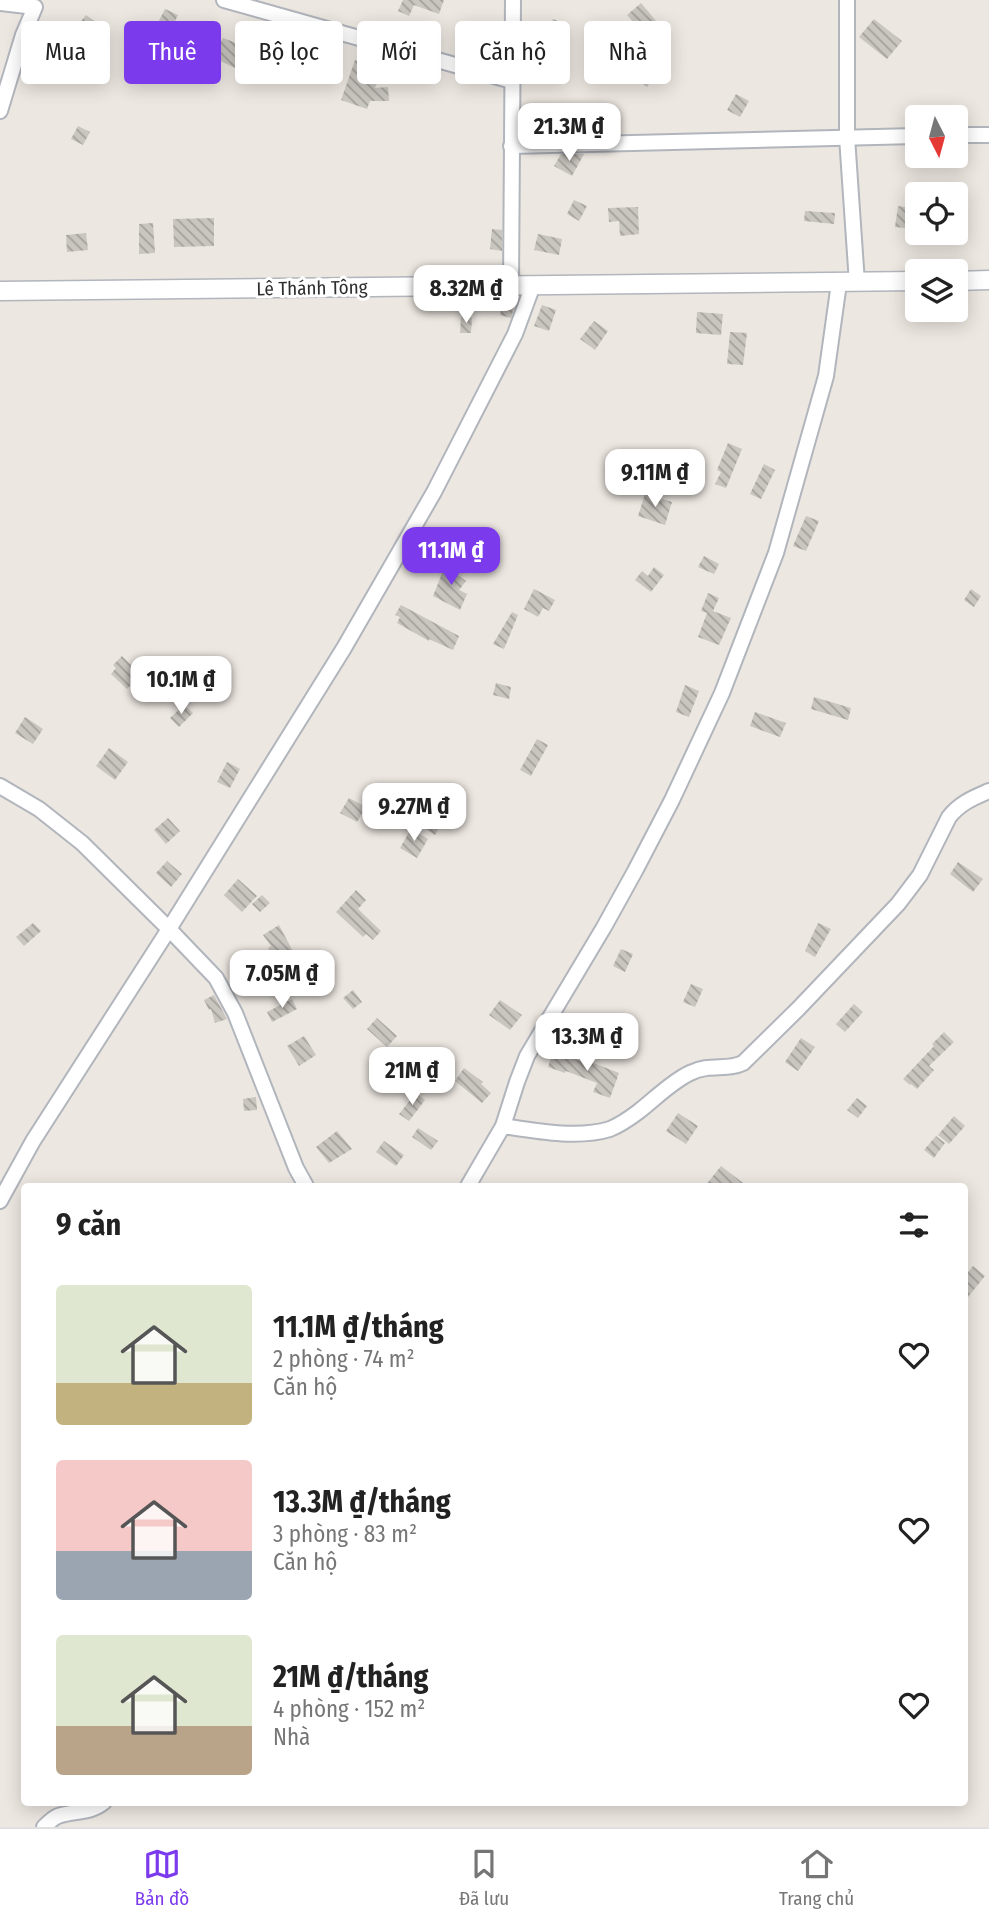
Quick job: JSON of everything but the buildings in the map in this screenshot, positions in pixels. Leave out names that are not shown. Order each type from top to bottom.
[{"type":"street","points":[[223,0],[455,65]]},
{"type":"street","points":[[513,0],[513,21]]},
{"type":"street","points":[[470,1183],[503,1126],[527,1056],[610,916],[672,800],[722,693],[779,540],[826,376],[848,283],[847,0]]},
{"type":"street","points":[[0,3],[36,3],[23,35],[0,111]]},
{"type":"street","points":[[511,286],[512,84]]},
{"type":"street","points":[[968,135],[989,135]]},
{"type":"street","points":[[511,146],[905,136]]},
{"type":"street","points":[[968,281],[989,280]]},
{"type":"street","name":"Lê Thánh Tông","points":[[0,291],[905,281]]},
{"type":"street","points":[[0,1202],[33,1141],[337,659],[433,492],[515,334],[533,285]]},
{"type":"street","points":[[0,786],[82,843],[216,978],[227,997],[304,1183]]},
{"type":"street","points":[[503,1126],[548,1133],[591,1132],[611,1128],[626,1121],[692,1071],[733,1067],[743,1063],[898,904],[920,875],[955,809],[989,791]]},
{"type":"street","points":[[44,1827],[56,1817],[86,1812],[99,1806]]}]
